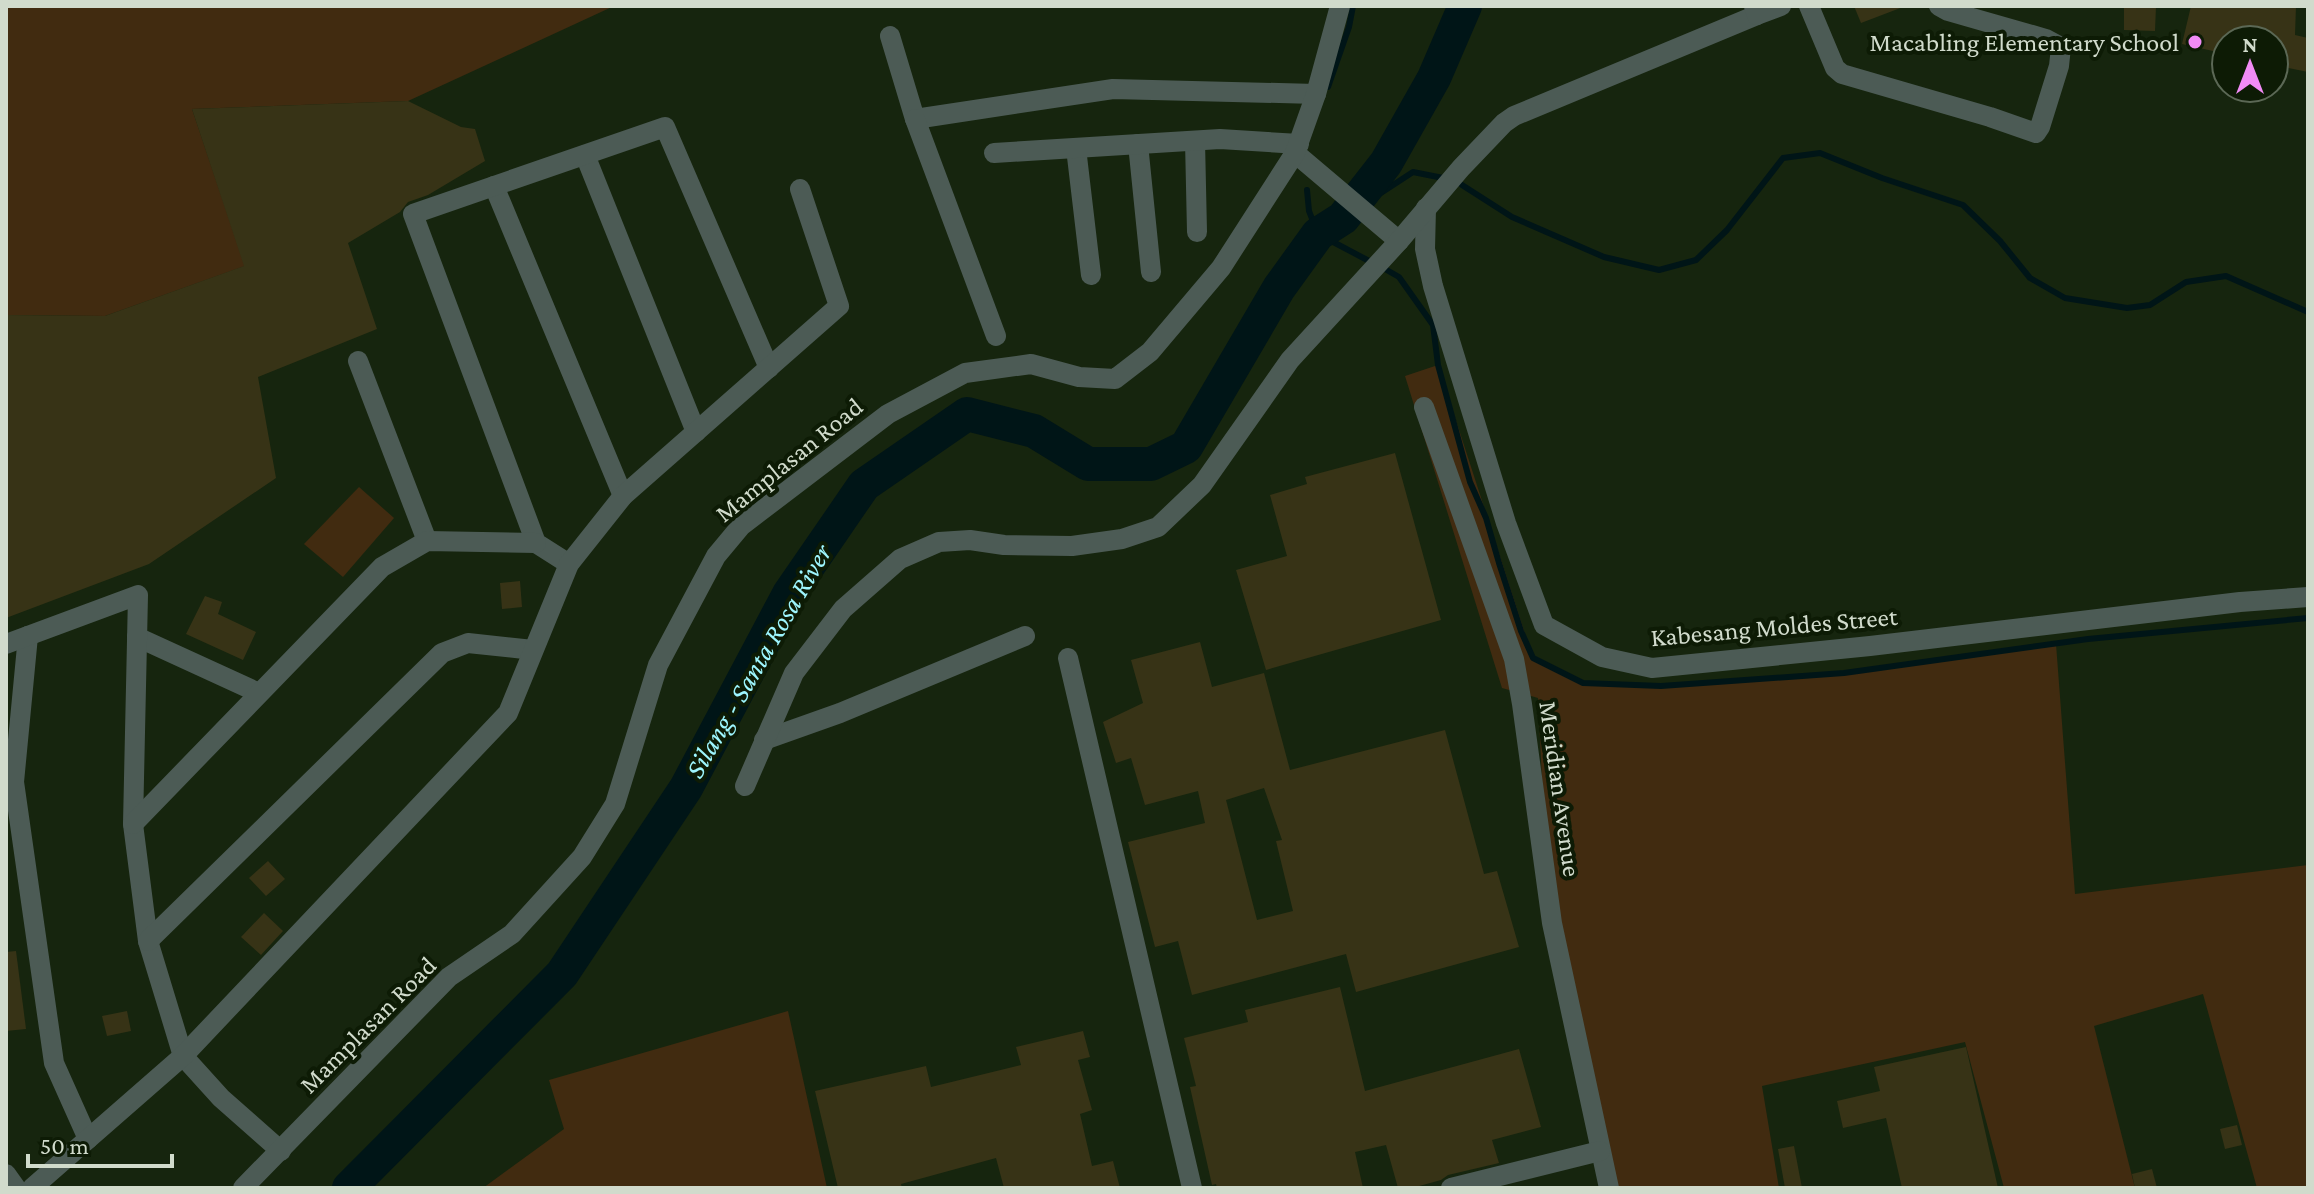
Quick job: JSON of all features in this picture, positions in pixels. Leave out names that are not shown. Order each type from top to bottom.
[{"type":"street","name":"Mamplasan Road","points":[[243,1188],[449,977],[512,934],[582,857],[615,804],[658,665],[716,556],[741,526],[888,414],[965,373],[1031,364],[1079,377],[1115,379],[1150,352],[1221,268],[1297,149],[1340,6]]},
{"type":"street","points":[[745,786],[794,673],[843,609],[900,559],[939,542],[970,540],[1004,545],[1072,546],[1122,539],[1158,527],[1202,485],[1290,360],[1392,236],[1426,208],[1493,134],[1514,116],[1755,10],[1781,6]]},
{"type":"street","points":[[1809,6],[1835,68],[1842,74],[2036,133],[2059,66],[2061,47],[2046,39],[1939,6]]},
{"type":"street","points":[[890,36],[915,119],[996,336]]},
{"type":"street","points":[[915,119],[1113,89],[1316,94]]},
{"type":"street","points":[[536,543],[413,214],[665,127],[769,368]]},
{"type":"street","points":[[994,153],[1220,139],[1297,149],[1332,185],[1392,236]]},
{"type":"street","points":[[1195,141],[1197,232]]},
{"type":"street","points":[[1138,144],[1151,272]]},
{"type":"street","points":[[1076,148],[1091,275]]},
{"type":"street","points":[[585,155],[696,432]]},
{"type":"street","points":[[494,186],[623,496]]},
{"type":"street","points":[[32,1188],[183,1056],[508,713],[569,564],[623,496],[839,306],[800,189]]},
{"type":"street","name":"Kabesang Moldes Street","points":[[1426,208],[1425,249],[1433,286],[1506,523],[1544,625],[1602,657],[1652,668],[2308,597]]},
{"type":"street","points":[[358,361],[427,541]]},
{"type":"street","name":"Meridian Avenue","points":[[1424,407],[1514,659],[1552,923],[1609,1188]]},
{"type":"street","points":[[133,824],[382,567],[427,541],[536,543],[569,564]]},
{"type":"street","points":[[6,644],[138,595],[133,824],[148,941],[183,1056],[221,1098],[281,1151]]},
{"type":"street","points":[[28,636],[14,782],[54,1063],[88,1139]]},
{"type":"street","points":[[764,740],[840,713],[1025,636]]},
{"type":"street","points":[[137,637],[259,693]]},
{"type":"street","points":[[148,941],[442,653],[468,643],[533,650]]},
{"type":"street","points":[[1068,658],[1192,1188]]},
{"type":"street","points":[[1451,1188],[1600,1151]]},
{"type":"street","points":[[6,1174],[16,1188]]},
{"type":"shaded area","points":[[6,6],[614,6],[408,101],[192,109],[245,266],[105,316],[6,315]]},
{"type":"shaded area","points":[[1438,365],[1533,658],[1583,683],[1661,686],[1844,673],[2056,644],[2075,894],[2308,865],[2308,1188],[2257,1188],[2203,994],[2094,1026],[2135,1188],[2004,1188],[1965,1042],[1762,1086],[1779,1188],[1614,1188],[1549,923],[1538,698],[1502,688],[1405,376]]},
{"type":"shaded area","points":[[359,487],[394,518],[343,577],[304,544]]},
{"type":"shaded area","points":[[788,1011],[827,1188],[483,1188],[564,1129],[549,1080]]},
{"type":"building","points":[[1854,6],[1902,6],[1903,7],[1861,23]]},
{"type":"building","points":[[2124,6],[2156,6],[2155,31],[2124,30]]},
{"type":"building","points":[[2191,6],[2296,6],[2295,35],[2308,38],[2308,72],[2290,68],[2290,24],[2210,24],[2210,50],[2182,44]]},
{"type":"building","points":[[408,101],[461,127],[475,129],[485,161],[428,195],[408,202],[400,212],[348,243],[377,329],[258,377],[276,478],[149,564],[6,618],[6,315],[105,316],[244,266],[192,109]]},
{"type":"building","points":[[1395,453],[1441,620],[1266,670],[1236,570],[1287,556],[1270,495],[1307,484],[1305,477]]},
{"type":"building","points":[[520,581],[522,607],[502,609],[500,583]]},
{"type":"building","points":[[205,596],[222,602],[218,614],[256,632],[243,660],[186,634]]},
{"type":"building","points":[[1200,642],[1212,687],[1264,673],[1290,770],[1445,730],[1484,874],[1497,871],[1519,947],[1356,992],[1346,954],[1192,995],[1178,941],[1155,947],[1128,842],[1205,823],[1198,791],[1145,805],[1131,758],[1116,763],[1103,722],[1143,703],[1131,660]],"holes":[[[1264,788],[1282,840],[1276,841],[1293,911],[1257,920],[1226,800]]]},
{"type":"building","points":[[268,861],[285,879],[266,896],[249,878]]},
{"type":"building","points":[[264,913],[283,931],[261,955],[241,937]]},
{"type":"building","points":[[16,951],[26,1029],[6,1031],[6,952]]},
{"type":"building","points":[[1340,987],[1365,1091],[1519,1049],[1541,1127],[1492,1140],[1499,1163],[1448,1175],[1412,1188],[1398,1188],[1386,1145],[1355,1152],[1363,1188],[1217,1188],[1216,1184],[1212,1185],[1190,1087],[1196,1086],[1184,1038],[1248,1022],[1245,1010]]},
{"type":"building","points":[[127,1011],[131,1031],[107,1036],[102,1016]]},
{"type":"building","points":[[1083,1031],[1090,1057],[1078,1060],[1092,1110],[1080,1114],[1092,1166],[1113,1161],[1120,1188],[1004,1188],[996,1158],[901,1184],[902,1188],[838,1188],[815,1091],[926,1066],[931,1087],[1021,1065],[1016,1047]]},
{"type":"building","points":[[1966,1047],[1998,1188],[1902,1188],[1886,1118],[1843,1128],[1837,1101],[1880,1091],[1874,1067]]},
{"type":"building","points":[[2237,1125],[2242,1145],[2225,1149],[2220,1129]]},
{"type":"building","points":[[1794,1146],[1802,1188],[1785,1188],[1778,1149]]},
{"type":"building","points":[[2152,1169],[2157,1188],[2135,1188],[2132,1174]]},
{"type":"waterway","points":[[1328,87],[1353,6]]},
{"type":"waterway","name":"Silang - Santa Rosa River","points":[[349,1188],[562,974],[686,788],[789,594],[864,485],[967,414],[1034,431],[1088,464],[1151,464],[1186,447],[1279,288],[1318,234],[1343,218],[1386,163],[1434,78],[1465,6]]},
{"type":"waterway","points":[[1462,185],[1512,217],[1604,257],[1659,270],[1696,260],[1727,230],[1783,158],[1820,153],[1963,205],[2000,241],[2030,278],[2065,298],[2127,308],[2150,305],[2186,282],[2226,276],[2308,312]]},
{"type":"waterway","points":[[1318,234],[1413,172],[1443,178]]},
{"type":"waterway","points":[[1307,190],[1309,211],[1318,234],[1371,262]]},
{"type":"waterway","points":[[1385,269],[1399,277],[1433,325],[1438,365],[1470,482],[1486,518],[1521,631],[1533,658],[1583,683],[1661,686],[1844,673],[2088,639],[2308,618]]},
{"type":"place","name":"Macabling Elementary School","points":[[2195,42]]}]
